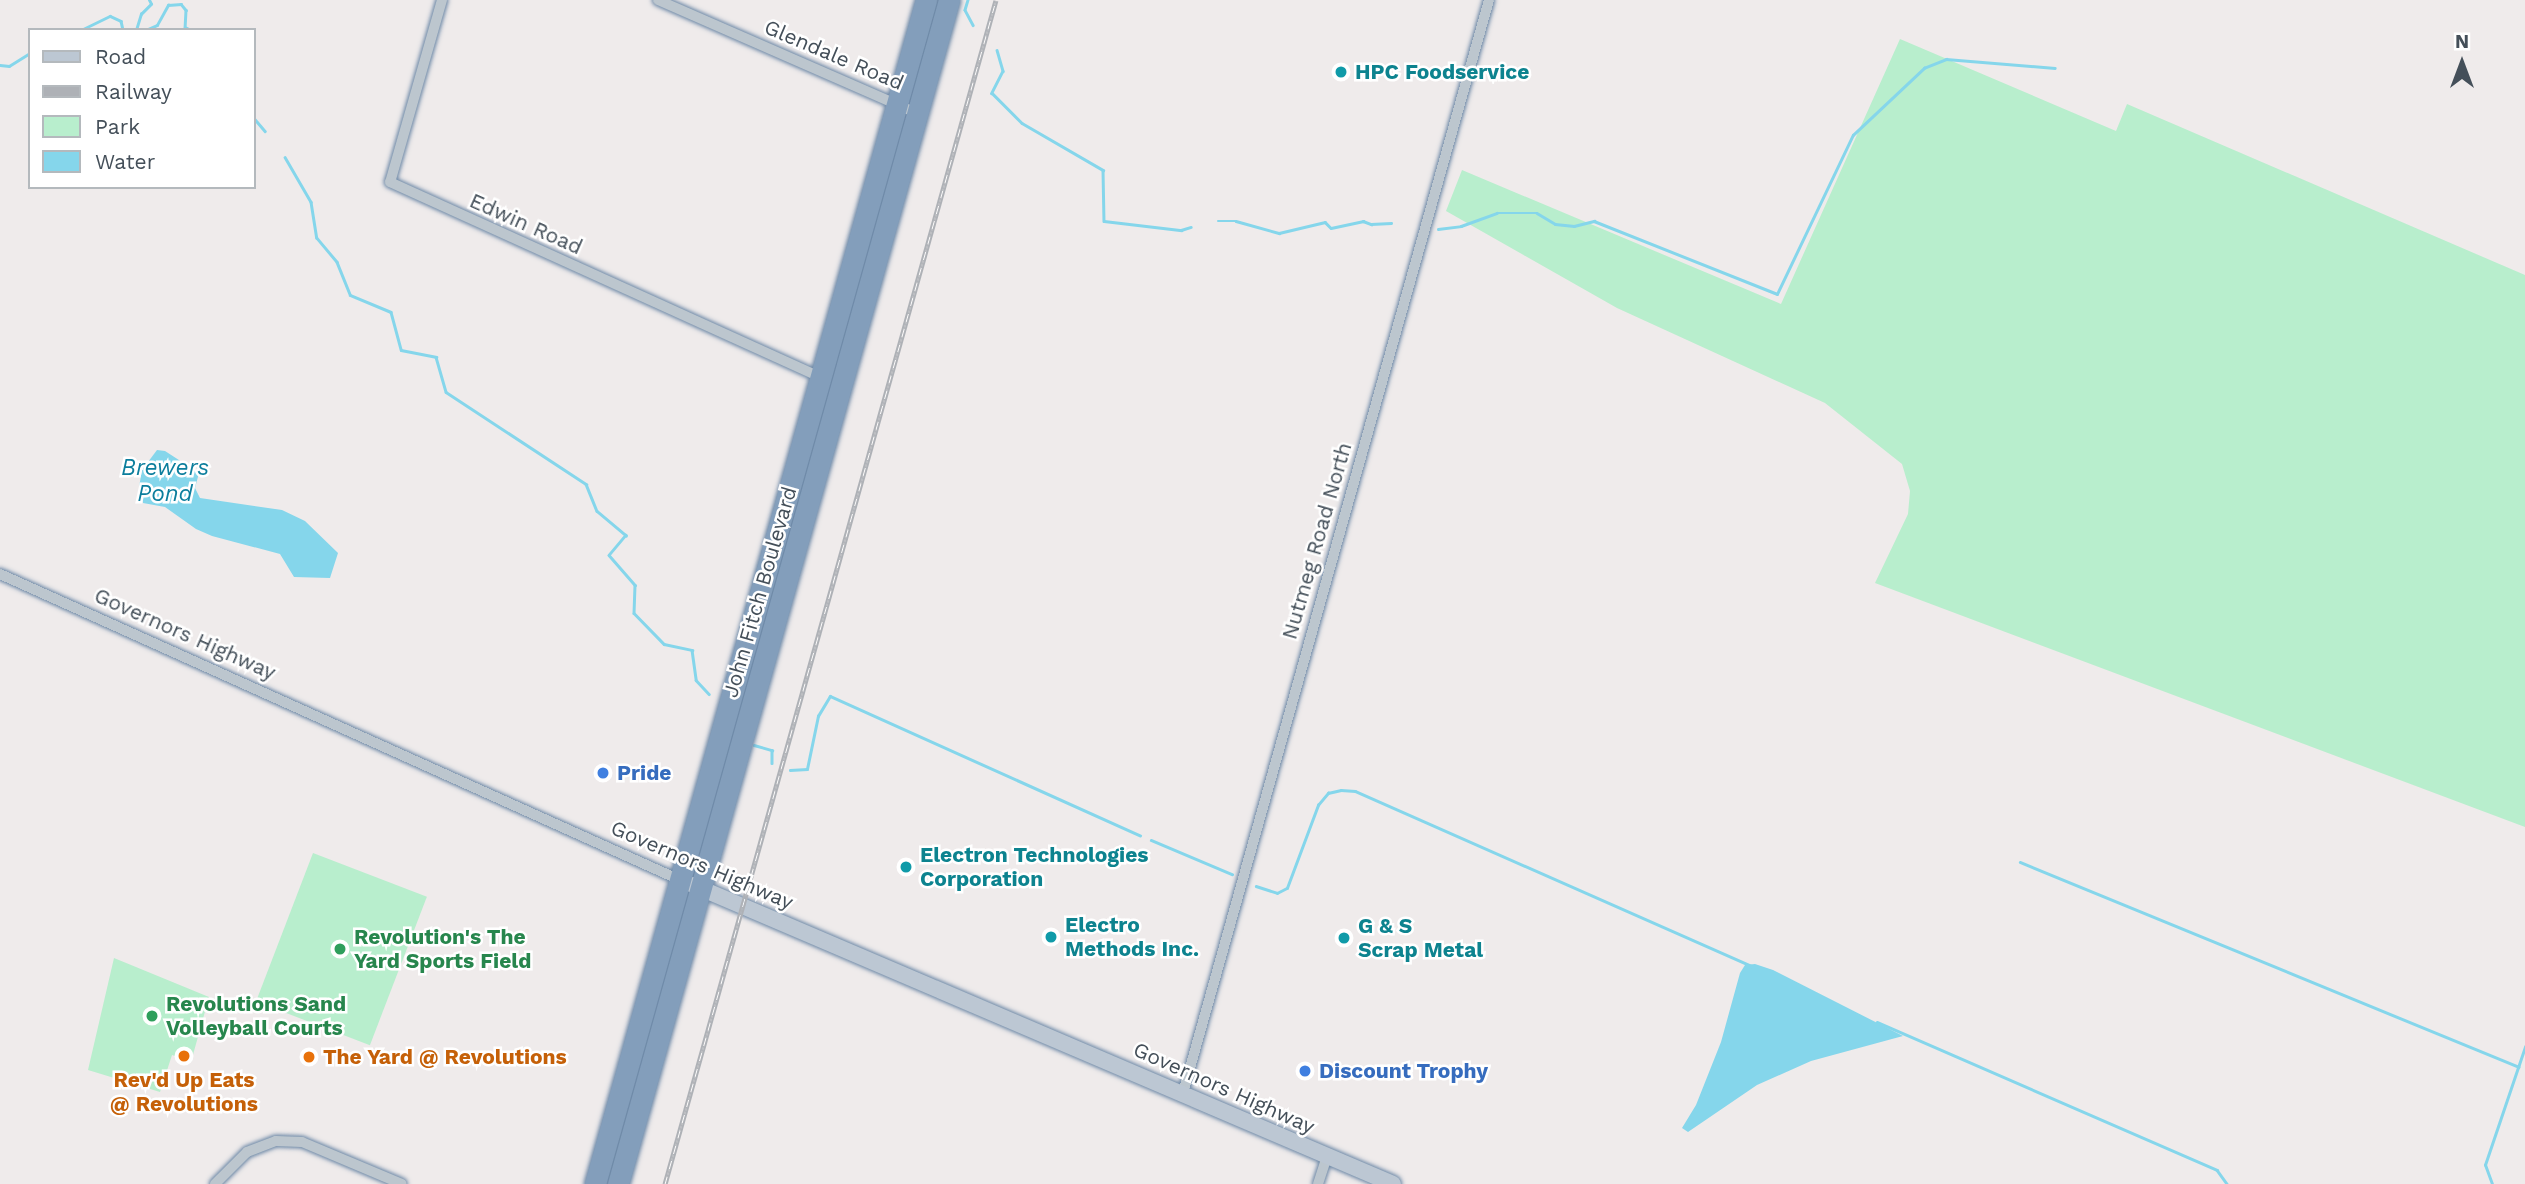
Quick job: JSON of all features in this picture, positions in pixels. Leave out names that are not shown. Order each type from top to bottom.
[{"type":"highway","name":"John Fitch Boulevard","points":[[618,1184],[690,884],[820,377],[926,0]]},
{"type":"highway","name":"John Fitch Boulevard","points":[[595,1184],[690,884],[949,0]]},
{"type":"street","name":"Edwin Road","points":[[442,0],[390,182],[484,227],[820,377]]},
{"type":"street","name":"Glendale Road","points":[[658,0],[917,113]]},
{"type":"street","name":"Nutmeg Road North","points":[[1183,1093],[1489,0]]},
{"type":"street","name":"Governors Highway","points":[[0,574],[690,884],[1392,1184]]},
{"type":"street","points":[[215,1184],[247,1152],[276,1141],[302,1142],[402,1184]]},
{"type":"street","points":[[1318,1184],[1326,1156]]},
{"type":"green space","points":[[1900,39],[2116,131],[2127,104],[2525,275],[2525,827],[1875,583],[1908,514],[1910,491],[1902,464],[1825,403],[1617,308],[1446,211],[1462,170],[1781,304]]},
{"type":"green space","name":"Revolution's The Yard Sports Field","points":[[313,853],[427,897],[370,1045],[256,1001]]},
{"type":"green space","name":"Revolutions Sand Volleyball Courts","points":[[114,958],[209,997],[191,1062],[172,1055],[160,1092],[88,1070]]},
{"type":"water","name":"Brewers Pond","points":[[157,450],[165,451],[199,473],[195,488],[200,498],[282,510],[305,521],[338,553],[330,578],[294,577],[280,554],[212,536],[196,529],[165,507],[143,503],[139,487],[142,470]]},
{"type":"water","points":[[1755,964],[1773,970],[1903,1036],[1811,1061],[1757,1085],[1688,1132],[1682,1128],[1696,1105],[1721,1042],[1740,973],[1745,965]]},
{"type":"waterway","points":[[137,28],[141,14],[151,4],[149,0]]},
{"type":"waterway","points":[[968,0],[965,10],[973,25]]},
{"type":"waterway","points":[[150,28],[157,25],[168,5],[181,4],[186,10],[187,28]]},
{"type":"waterway","points":[[85,28],[110,16],[121,21],[123,28]]},
{"type":"waterway","points":[[997,50],[1003,71],[992,93],[1022,123],[1103,170],[1104,221],[1181,230],[1191,227]]},
{"type":"waterway","points":[[0,65],[9,66],[28,54]]},
{"type":"waterway","points":[[1438,229],[1461,226],[1497,213],[1537,213],[1555,224],[1574,226],[1594,221],[1777,294],[1853,135],[1924,68],[1946,59],[2055,68]]},
{"type":"waterway","points":[[256,120],[265,131]]},
{"type":"waterway","points":[[285,157],[311,202],[317,238],[337,262],[350,295],[391,312],[401,350],[436,357],[446,392],[586,484],[597,511],[626,535],[609,555],[635,585],[634,613],[664,644],[692,650],[696,680],[709,694]]},
{"type":"waterway","points":[[1218,221],[1236,221],[1279,233],[1325,222],[1331,228],[1363,221],[1371,224],[1391,223]]},
{"type":"waterway","points":[[790,770],[807,769],[818,716],[830,696],[1140,835]]},
{"type":"waterway","points":[[754,745],[772,750],[772,763]]},
{"type":"waterway","points":[[1256,886],[1277,893],[1287,888],[1318,805],[1328,793],[1355,791],[1752,966]]},
{"type":"waterway","points":[[1151,840],[1232,874]]},
{"type":"waterway","points":[[2020,862],[2519,1067]]},
{"type":"waterway","points":[[1877,1022],[2217,1170],[2227,1184]]},
{"type":"waterway","points":[[2492,1184],[2485,1165],[2525,1047]]},
{"type":"railway","points":[[665,1184],[996,0]]},
{"type":"place","name":"HPC Foodservice","points":[[1341,72]]},
{"type":"place","name":"Pride","points":[[603,773]]},
{"type":"place","name":"Electron Technologies Corporation","points":[[906,867]]},
{"type":"place","name":"Electro Methods Inc.","points":[[1051,937]]},
{"type":"place","name":"G & S Scrap Metal","points":[[1344,938]]},
{"type":"place","name":"Revolution's The Yard Sports Field","points":[[340,949]]},
{"type":"place","name":"Revolutions Sand Volleyball Courts","points":[[152,1016]]},
{"type":"place","name":"Rev'd Up Eats @ Revolutions","points":[[184,1056]]},
{"type":"place","name":"The Yard @ Revolutions","points":[[309,1057]]},
{"type":"place","name":"Discount Trophy","points":[[1305,1071]]}]
